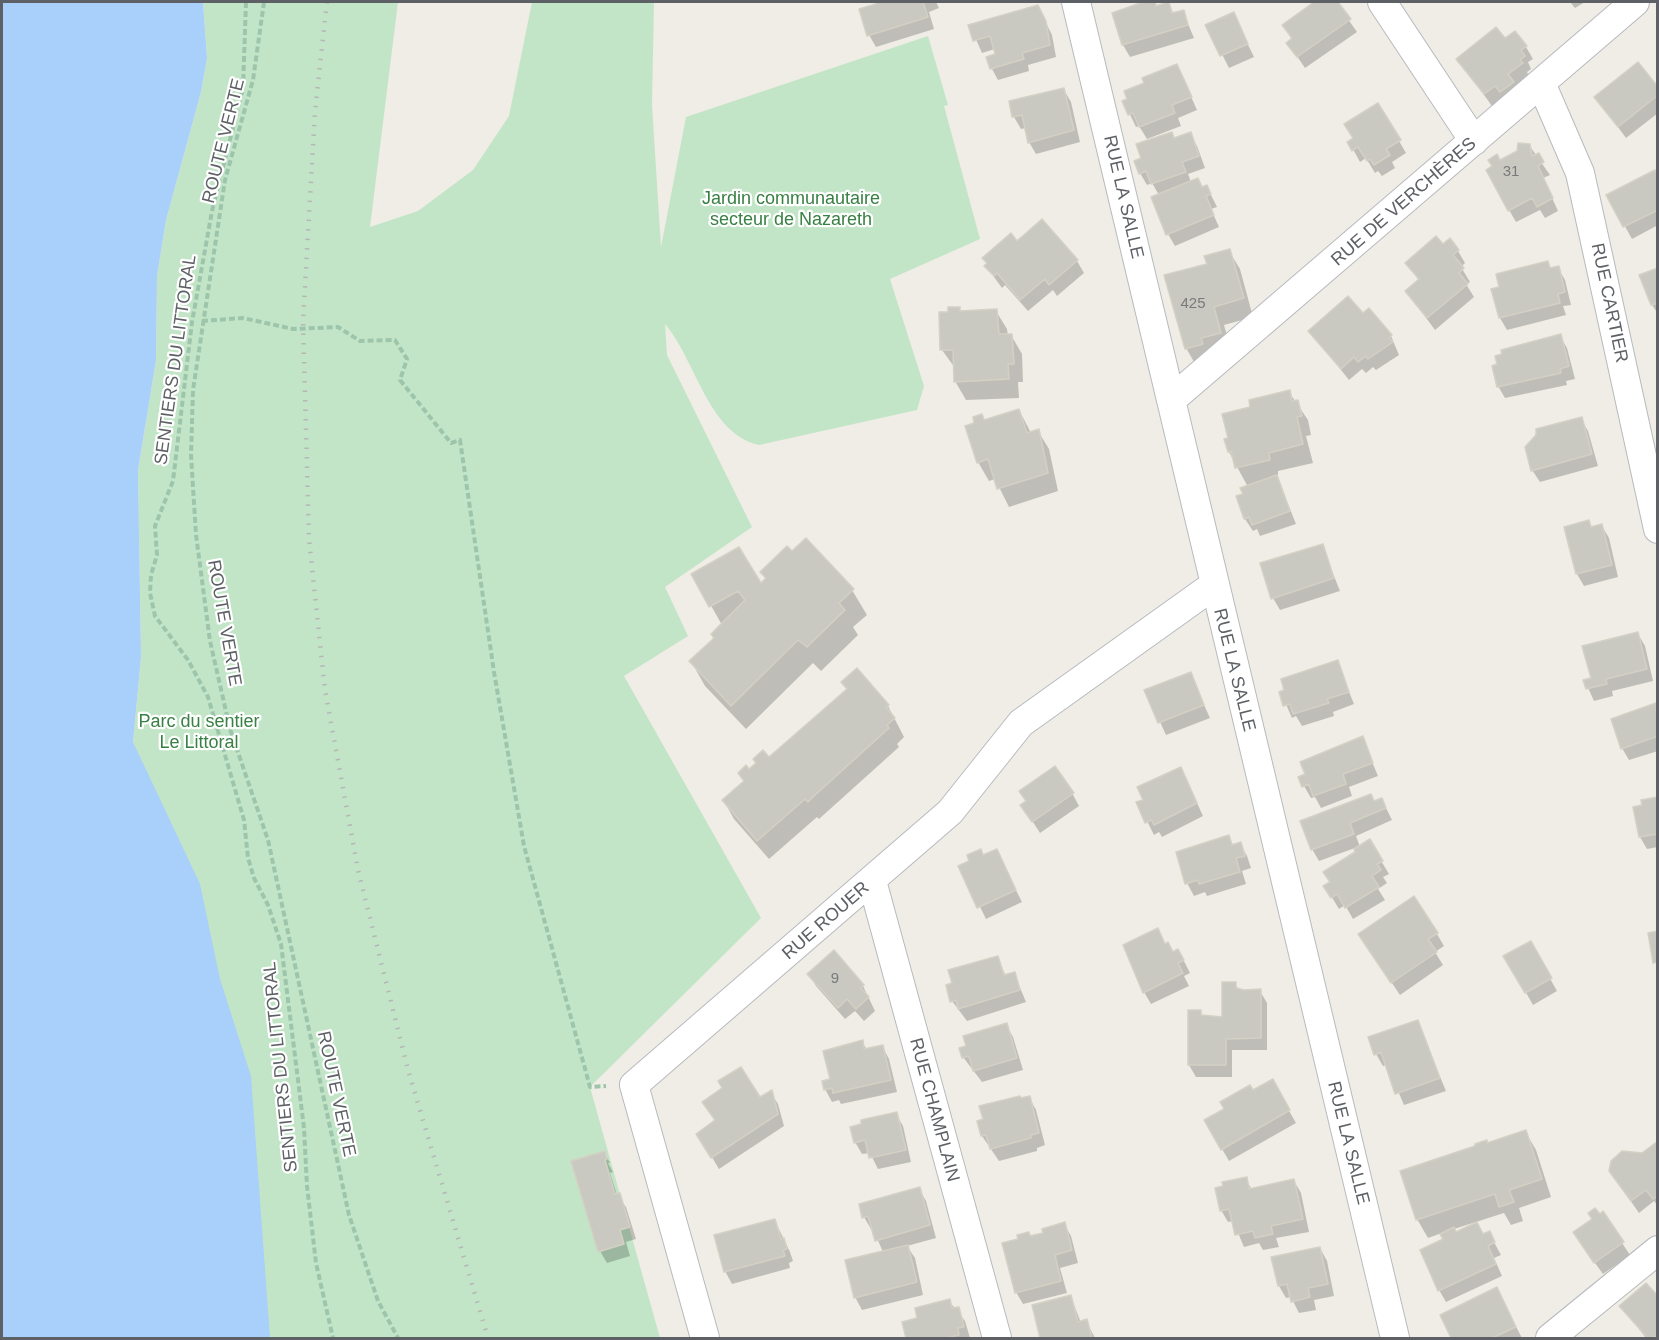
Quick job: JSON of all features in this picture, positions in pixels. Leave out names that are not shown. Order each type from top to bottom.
[{"type":"street","name":"RUE LA SALLE","points":[[1076,2],[1395,1338]]},
{"type":"street","points":[[1382,2],[1474,141]]},
{"type":"street","name":"RUE DE VERCHÈRES","points":[[1171,400],[1635,2]]},
{"type":"street","name":"RUE CARTIER","points":[[1541,83],[1580,173],[1658,529]]},
{"type":"street","name":"RUE ROUER","points":[[634,1085],[950,812],[1021,723],[1214,585]]},
{"type":"street","name":"RUE CHAMPLAIN","points":[[872,881],[996,1338]]},
{"type":"street","points":[[634,1085],[705,1338]]},
{"type":"street","points":[[1550,1338],[1658,1250]]},
{"type":"path","name":"SENTIERS DU LITTORAL","points":[[246,2],[243,88],[210,222],[192,322],[173,481],[155,526],[158,555],[151,576],[150,593],[156,616],[188,660],[208,697],[244,820],[248,858],[254,878],[268,905],[281,944],[304,1128],[307,1186],[316,1263],[333,1338]]},
{"type":"path","name":"ROUTE VERTE","points":[[264,2],[262,33],[253,80],[225,180],[193,390],[191,455],[196,535],[210,641],[230,729],[268,840],[349,1215],[378,1301],[398,1338]]},
{"type":"path","points":[[202,321],[243,318],[293,329],[338,327],[360,341],[394,340],[407,359],[400,380],[450,443],[460,440],[494,672],[531,869],[590,1087],[634,1085]]},
{"type":"green space","points":[[203,2],[398,2],[370,227],[418,211],[473,170],[509,116],[532,2],[654,2],[652,105],[661,247],[686,117],[928,36],[948,105],[944,106],[980,239],[890,279],[924,386],[917,410],[759,445],[742,438],[727,427],[704,394],[676,339],[665,324],[667,355],[752,527],[665,587],[688,636],[624,676],[761,918],[590,1087],[660,1338],[2,1338],[133,742],[141,657],[138,470],[156,360],[157,276],[166,220],[201,92],[207,58]]},
{"type":"water","points":[[2,2],[203,2],[207,58],[201,92],[166,220],[157,276],[156,360],[138,470],[141,657],[133,742],[200,884],[220,979],[251,1076],[270,1338],[2,1338]]},
{"type":"building","points":[[875,2],[923,2],[928,17],[867,36],[859,9],[876,4]]},
{"type":"building","points":[[1143,2],[1155,2],[1156,6],[1169,2],[1172,13],[1184,10],[1188,25],[1122,45],[1112,13]]},
{"type":"building","points":[[1314,2],[1338,2],[1351,19],[1297,57],[1286,43],[1292,38],[1282,25]]},
{"type":"building","points":[[1038,5],[1046,21],[1050,45],[1022,53],[1024,59],[990,69],[986,57],[995,54],[990,36],[973,41],[968,25]]},
{"type":"building","points":[[1234,12],[1248,44],[1220,56],[1205,25]]},
{"type":"building","points":[[1496,27],[1505,38],[1515,31],[1527,46],[1521,50],[1525,56],[1520,60],[1523,63],[1508,74],[1514,82],[1500,92],[1495,86],[1484,94],[1456,59]]},
{"type":"building","points":[[1638,62],[1658,87],[1658,95],[1618,127],[1594,97]]},
{"type":"building","points":[[1177,64],[1192,97],[1172,105],[1175,113],[1139,127],[1133,113],[1128,115],[1122,101],[1127,99],[1124,91],[1144,83],[1142,78]]},
{"type":"building","points":[[1064,88],[1074,130],[1028,143],[1022,115],[1012,117],[1009,101]]},
{"type":"building","points":[[1378,103],[1401,140],[1386,149],[1390,155],[1374,165],[1370,159],[1367,161],[1358,147],[1352,151],[1347,142],[1353,138],[1344,124]]},
{"type":"building","points":[[1172,132],[1174,138],[1191,132],[1199,156],[1182,162],[1186,172],[1151,184],[1146,171],[1139,174],[1134,161],[1141,158],[1136,144]]},
{"type":"building","points":[[1518,143],[1530,144],[1532,156],[1539,153],[1544,162],[1538,166],[1553,198],[1537,207],[1532,198],[1508,211],[1486,170],[1492,166],[1488,160],[1497,154],[1500,160],[1517,151]]},
{"type":"building","points":[[1655,170],[1658,175],[1658,210],[1623,227],[1606,195]]},
{"type":"building","points":[[1198,178],[1202,187],[1207,185],[1211,194],[1206,196],[1214,215],[1166,235],[1151,197]]},
{"type":"building","points":[[1042,219],[1078,260],[1049,285],[1045,279],[1020,300],[997,273],[994,276],[984,266],[987,263],[982,258],[1011,233],[1017,241]]},
{"type":"building","points":[[1436,236],[1443,244],[1450,238],[1459,250],[1453,255],[1464,268],[1459,273],[1468,284],[1427,318],[1405,291],[1419,279],[1405,263]]},
{"type":"building","points":[[1230,249],[1244,298],[1214,307],[1221,333],[1201,338],[1203,344],[1185,349],[1164,275],[1207,264],[1204,256]]},
{"type":"building","points":[[1548,261],[1550,268],[1559,266],[1565,292],[1558,294],[1560,303],[1499,318],[1491,289],[1499,287],[1496,274]]},
{"type":"building","points":[[1658,268],[1658,303],[1651,305],[1639,275]]},
{"type":"building","points":[[1348,296],[1363,313],[1369,308],[1392,335],[1389,338],[1393,342],[1368,359],[1366,356],[1358,362],[1354,357],[1341,369],[1308,331]]},
{"type":"building","points":[[948,307],[960,307],[960,311],[997,309],[999,334],[1012,334],[1014,364],[1008,364],[1009,379],[954,382],[953,350],[940,350],[939,312],[948,312]]},
{"type":"building","points":[[1561,334],[1569,366],[1560,369],[1561,373],[1497,387],[1492,366],[1497,364],[1495,356],[1502,354],[1501,350]]},
{"type":"building","points":[[1290,390],[1292,401],[1298,400],[1302,416],[1297,417],[1303,444],[1269,453],[1270,460],[1235,468],[1231,451],[1228,452],[1224,439],[1228,438],[1222,414],[1250,407],[1249,400]]},
{"type":"building","points":[[1019,409],[1027,433],[1039,429],[1048,473],[997,489],[988,459],[977,463],[965,426],[974,423],[973,417],[982,414],[984,420]]},
{"type":"building","points":[[1582,417],[1592,454],[1531,471],[1525,447],[1536,435],[1536,429]]},
{"type":"building","points":[[1277,475],[1290,511],[1252,525],[1249,517],[1244,519],[1236,496],[1243,494],[1240,488]]},
{"type":"building","points":[[1589,520],[1591,527],[1602,524],[1612,565],[1576,574],[1564,527]]},
{"type":"building","points":[[806,538],[854,589],[839,603],[845,610],[807,647],[798,640],[731,706],[689,661],[714,638],[711,634],[745,600],[738,591],[709,607],[691,574],[739,547],[761,583],[766,578],[760,572],[787,546],[792,551]]},
{"type":"building","points":[[1323,544],[1334,578],[1271,599],[1260,563]]},
{"type":"building","points":[[1638,632],[1647,669],[1606,679],[1607,684],[1586,689],[1583,680],[1591,678],[1582,646]]},
{"type":"building","points":[[1338,660],[1349,692],[1327,699],[1329,703],[1293,714],[1290,704],[1283,706],[1279,692],[1284,690],[1281,679]]},
{"type":"building","points":[[857,668],[889,705],[886,707],[895,718],[887,725],[889,728],[808,802],[805,799],[757,841],[722,800],[744,781],[738,773],[746,765],[749,769],[756,763],[753,759],[763,750],[769,757],[847,689],[841,682]]},
{"type":"building","points":[[1191,672],[1204,705],[1158,723],[1144,690]]},
{"type":"building","points":[[1656,703],[1658,736],[1621,749],[1611,719]]},
{"type":"building","points":[[1363,736],[1373,763],[1343,774],[1346,784],[1313,796],[1309,784],[1302,787],[1298,777],[1305,774],[1300,762]]},
{"type":"building","points":[[1055,766],[1074,793],[1032,822],[1020,805],[1026,801],[1019,791]]},
{"type":"building","points":[[1181,767],[1197,803],[1154,825],[1152,820],[1145,823],[1136,802],[1143,800],[1137,787]]},
{"type":"building","points":[[1371,794],[1374,801],[1382,798],[1386,808],[1350,823],[1354,834],[1311,850],[1300,821]]},
{"type":"building","points":[[1658,797],[1658,834],[1639,837],[1633,807],[1642,805],[1641,800]]},
{"type":"building","points":[[1229,835],[1232,845],[1241,842],[1245,856],[1236,858],[1240,872],[1199,884],[1198,880],[1185,884],[1176,852]]},
{"type":"building","points":[[1370,839],[1383,861],[1377,864],[1381,870],[1372,876],[1379,887],[1345,908],[1337,894],[1331,898],[1323,886],[1330,882],[1323,872],[1355,852],[1354,849]]},
{"type":"building","points":[[981,849],[983,855],[997,849],[1016,890],[977,908],[958,866],[969,861],[967,855]]},
{"type":"building","points":[[1414,896],[1438,933],[1428,939],[1437,952],[1391,983],[1358,934]]},
{"type":"building","points":[[1158,928],[1165,944],[1168,942],[1173,952],[1178,949],[1184,960],[1178,963],[1183,973],[1143,993],[1123,945]]},
{"type":"building","points":[[1658,931],[1658,962],[1653,963],[1648,933]]},
{"type":"building","points":[[1531,941],[1552,978],[1525,993],[1503,956]]},
{"type":"building","points":[[834,950],[864,985],[861,988],[869,997],[856,1009],[847,999],[838,1008],[807,974]]},
{"type":"building","points":[[998,956],[1004,975],[1015,972],[1020,990],[958,1009],[956,1000],[950,1002],[946,985],[952,983],[948,970]]},
{"type":"building","points":[[1222,982],[1236,982],[1236,988],[1244,990],[1261,989],[1261,1038],[1226,1039],[1226,1065],[1188,1065],[1188,1010],[1201,1010],[1201,1015],[1222,1017]]},
{"type":"building","points":[[1418,1020],[1440,1078],[1395,1094],[1381,1052],[1374,1055],[1368,1037]]},
{"type":"building","points":[[1007,1023],[1017,1058],[973,1071],[969,1056],[962,1058],[959,1048],[966,1046],[963,1036]]},
{"type":"building","points":[[863,1040],[864,1049],[883,1045],[891,1080],[833,1093],[832,1088],[824,1090],[822,1081],[830,1079],[823,1051]]},
{"type":"building","points":[[741,1067],[760,1097],[772,1090],[778,1114],[711,1158],[696,1134],[715,1120],[702,1102],[722,1088],[718,1081]]},
{"type":"building","points":[[1273,1079],[1290,1110],[1221,1150],[1204,1120],[1224,1109],[1220,1102],[1250,1085],[1253,1090]]},
{"type":"building","points":[[1020,1096],[1021,1098],[1030,1096],[1039,1133],[1031,1135],[1031,1138],[990,1149],[986,1135],[981,1136],[977,1121],[983,1119],[979,1106]]},
{"type":"building","points":[[897,1112],[906,1150],[869,1158],[865,1140],[854,1143],[850,1127],[861,1124],[861,1120]]},
{"type":"building","points":[[1526,1130],[1542,1179],[1509,1190],[1514,1202],[1499,1207],[1495,1194],[1416,1220],[1400,1171],[1487,1140],[1487,1143]]},
{"type":"building","points":[[1658,1141],[1658,1196],[1653,1199],[1646,1190],[1631,1201],[1609,1171],[1611,1161],[1622,1151],[1642,1153]]},
{"type":"building","points":[[605,1151],[607,1159],[605,1160],[615,1194],[620,1193],[630,1227],[620,1230],[624,1244],[598,1252],[571,1161]]},
{"type":"building","points":[[1247,1177],[1249,1189],[1294,1179],[1303,1219],[1271,1226],[1273,1234],[1255,1238],[1253,1231],[1235,1235],[1229,1209],[1220,1211],[1215,1188],[1223,1186],[1222,1182]]},
{"type":"building","points":[[920,1187],[930,1225],[875,1241],[868,1216],[862,1218],[859,1204]]},
{"type":"building","points":[[1595,1208],[1600,1214],[1603,1211],[1624,1242],[1594,1263],[1573,1232],[1592,1219],[1588,1213]]},
{"type":"building","points":[[775,1219],[781,1239],[784,1238],[787,1249],[783,1250],[785,1256],[724,1272],[714,1235]]},
{"type":"building","points":[[1065,1222],[1072,1250],[1055,1255],[1061,1281],[1015,1293],[1002,1243],[1018,1239],[1017,1235],[1029,1232],[1030,1236],[1043,1233],[1042,1229]]},
{"type":"building","points":[[1477,1222],[1483,1234],[1490,1231],[1495,1242],[1488,1246],[1496,1264],[1438,1291],[1420,1250],[1443,1239],[1440,1234],[1454,1227],[1456,1232]]},
{"type":"building","points":[[908,1245],[917,1282],[854,1298],[845,1260]]},
{"type":"building","points":[[1320,1247],[1328,1284],[1308,1288],[1310,1297],[1291,1302],[1287,1284],[1278,1286],[1271,1257]]},
{"type":"building","points":[[1646,1283],[1658,1296],[1658,1335],[1653,1338],[1648,1338],[1619,1306]]},
{"type":"building","points":[[1497,1287],[1516,1327],[1492,1338],[1451,1338],[1440,1315]]},
{"type":"building","points":[[1071,1295],[1078,1322],[1087,1319],[1092,1338],[1040,1338],[1032,1305]]},
{"type":"building","points":[[950,1299],[952,1308],[959,1307],[964,1327],[958,1328],[959,1335],[947,1338],[906,1338],[902,1322],[917,1318],[915,1308]]},
{"type":"railway","points":[[327,2],[315,111],[303,322],[309,539],[325,690],[358,870],[408,1070],[488,1338]]},
{"type":"park label","name":"Jardin communautaire secteur de Nazareth","points":[[791,209]]},
{"type":"park label","name":"Parc du sentier Le Littoral","points":[[199,732]]}]
